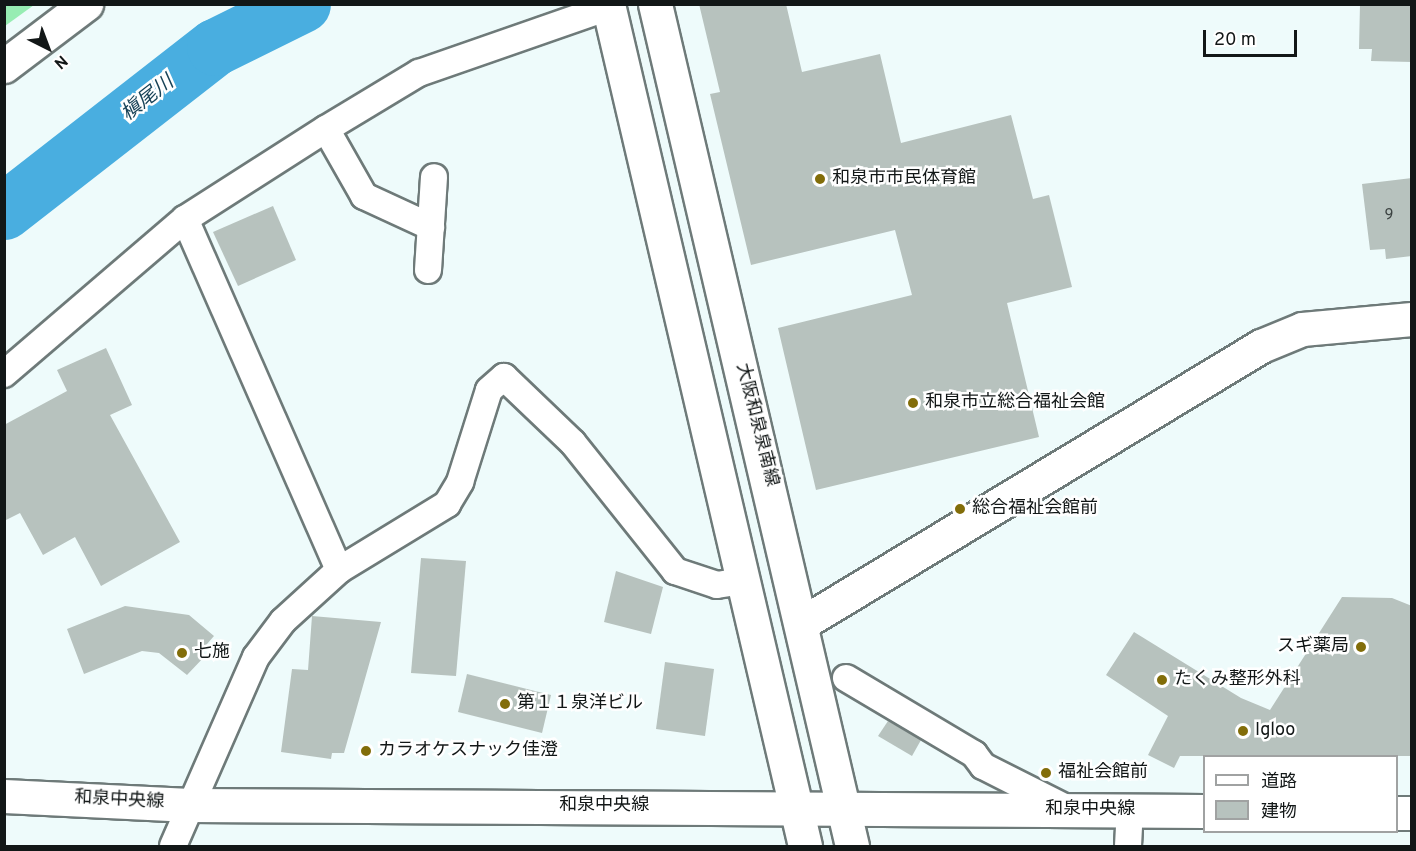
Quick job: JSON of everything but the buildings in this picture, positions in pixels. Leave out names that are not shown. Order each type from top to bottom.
[{"type":"street","points":[[4,66],[86,4]]},
{"type":"street","name":"大阪和泉泉南線","points":[[655,4],[804,622],[852,846]]},
{"type":"street","points":[[4,374],[185,219],[326,129],[419,73],[608,6],[805,846]]},
{"type":"street","points":[[326,129],[364,196],[431,226]]},
{"type":"street","points":[[428,270],[434,177]]},
{"type":"street","points":[[185,219],[339,570]]},
{"type":"street","points":[[804,622],[1261,346],[1302,329],[1412,319]]},
{"type":"street","points":[[173,846],[256,657],[283,621],[339,570],[447,504],[460,482],[489,390],[504,377],[573,443],[675,570],[717,585],[743,581]]},
{"type":"street","points":[[846,678],[974,754],[983,766],[1071,810]]},
{"type":"street","name":"和泉中央線","points":[[4,796],[190,805],[1203,811]]},
{"type":"street","points":[[1128,846],[1130,811]]},
{"type":"green space","points":[[5,4],[34,4],[34,5],[5,26]]},
{"type":"waterway","name":"槇尾川","points":[[4,211],[215,47],[302,4]]},
{"type":"place","name":"和泉市市民体育館","points":[[820,179]]},
{"type":"place","name":"和泉市立総合福祉会館","points":[[913,403]]},
{"type":"place","name":"総合福祉会館前","points":[[960,509]]},
{"type":"place","name":"スギ薬局","points":[[1361,647]]},
{"type":"place","name":"七施","points":[[182,653]]},
{"type":"place","name":"たくみ整形外科","points":[[1162,680]]},
{"type":"place","name":"第１１泉洋ビル","points":[[505,704]]},
{"type":"place","name":"Igloo","points":[[1243,731]]},
{"type":"place","name":"カラオケスナック佳澄","points":[[366,751]]},
{"type":"place","name":"福祉会館前","points":[[1046,773]]}]
